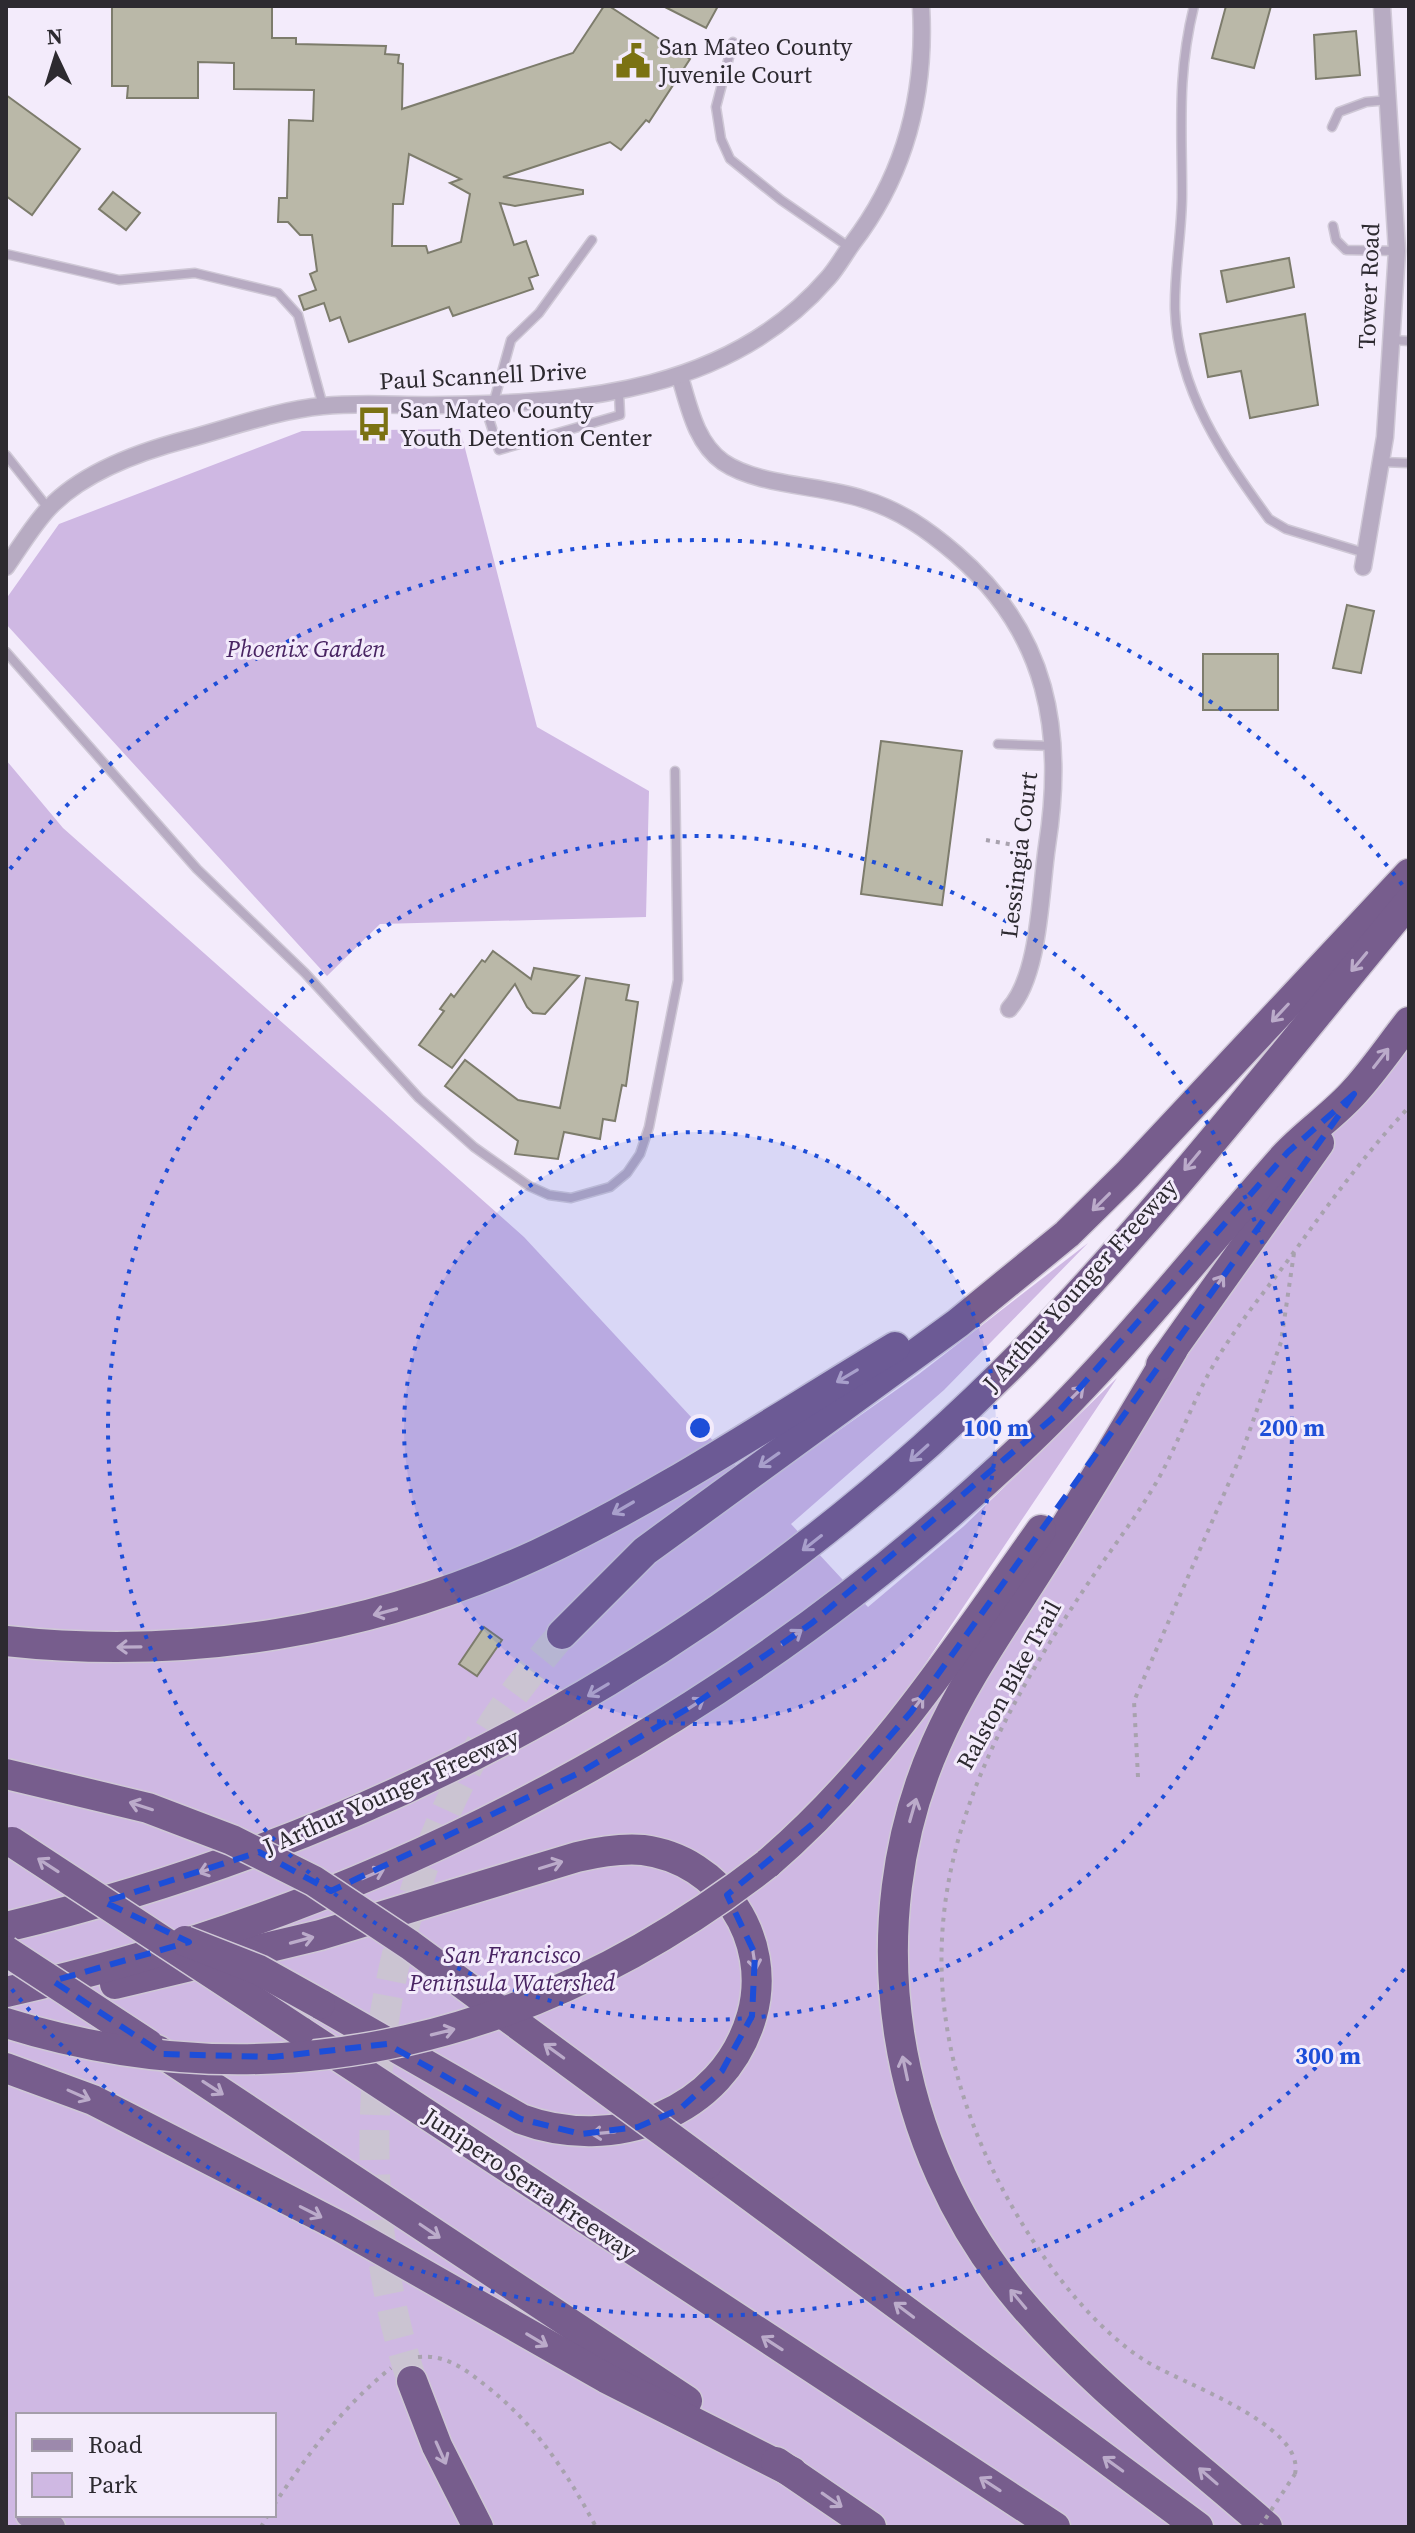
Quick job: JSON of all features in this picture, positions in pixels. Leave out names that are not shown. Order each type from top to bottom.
[{"type":"highway","points":[[562,1634],[614,1579],[667,1534],[958,1323],[1034,1263],[1118,1184],[1409,874]]},
{"type":"highway","name":"J Arthur Younger Freeway","points":[[6,1927],[122,1897],[222,1866],[419,1785],[595,1692],[691,1631],[772,1573],[936,1437],[1058,1316],[1409,902]]},
{"type":"highway","points":[[6,2023],[100,2046],[186,2056],[273,2057],[403,2042],[483,2021],[590,1978],[677,1929],[767,1864],[816,1821],[887,1743],[1409,1022]]},
{"type":"highway","points":[[6,1993],[185,1944],[361,1879],[505,1813],[704,1698],[859,1587],[1016,1453],[1139,1327],[1288,1152],[1354,1094]]},
{"type":"highway","points":[[6,1641],[99,1648],[236,1641],[340,1623],[454,1589],[592,1526],[1034,1263]]},
{"type":"highway","points":[[1173,1349],[971,1677],[936,1744],[913,1808],[899,1872],[893,1943],[896,2010],[911,2093],[929,2149],[955,2205],[986,2256],[1020,2301],[1072,2355],[1267,2527]]},
{"type":"highway","points":[[6,1774],[92,1791],[178,1818],[314,1881],[399,1937],[1198,2527]]},
{"type":"highway","name":"Junipero Serra Freeway","points":[[9,1840],[1055,2527]]},
{"type":"highway","points":[[6,1993],[89,1988],[262,1951],[577,1857],[618,1850],[668,1856],[713,1882],[740,1914],[751,1940],[756,1967],[755,2003],[748,2028],[737,2050],[713,2081],[667,2116],[638,2127],[596,2134],[551,2129],[509,2113],[259,1970],[132,1921]]},
{"type":"highway","points":[[6,1951],[871,2527]]},
{"type":"highway","points":[[6,2068],[93,2100],[314,2213],[606,2378],[792,2472]]},
{"type":"highway","points":[[412,2381],[437,2446],[478,2527]]},
{"type":"main road","points":[[32,2517],[53,2527]]},
{"type":"street","name":"Paul Scannell Drive","points":[[6,567],[48,508],[115,465],[145,452],[287,412],[323,406],[494,401],[619,393],[680,377],[729,353],[777,322],[828,278],[888,191],[910,128],[922,56],[921,6]]},
{"type":"street","name":"Tower Road","points":[[1364,560],[1400,341],[1382,6]]},
{"type":"street","name":"Lessingia Court","points":[[680,377],[697,431],[707,448],[723,461],[759,476],[835,491],[891,509],[918,523],[966,563],[1004,605],[1032,651],[1047,696],[1053,746],[1053,799],[1027,981],[1009,1009]]},
{"type":"lane","points":[[1194,6],[1179,90],[1182,218],[1175,309],[1182,361],[1201,414],[1269,519],[1364,560]]},
{"type":"lane","points":[[733,42],[716,107],[721,139],[730,159],[781,200],[850,247]]},
{"type":"lane","points":[[1332,127],[1339,112],[1366,102],[1389,100]]},
{"type":"lane","points":[[1333,226],[1336,240],[1346,250],[1397,251]]},
{"type":"lane","points":[[592,240],[539,313],[511,340],[489,419],[499,450],[620,415],[619,393]]},
{"type":"lane","points":[[6,254],[119,280],[195,273],[278,293],[298,315],[323,406]]},
{"type":"lane","points":[[6,455],[48,508]]},
{"type":"lane","points":[[1381,462],[1409,463]]},
{"type":"lane","points":[[6,652],[197,869],[305,973],[419,1098],[474,1147],[529,1186],[549,1195],[581,1197],[610,1187],[627,1173],[640,1154],[649,1127],[678,980],[675,771]]},
{"type":"lane","points":[[998,744],[1053,746]]},
{"type":"path","points":[[986,840],[1034,849]]},
{"type":"path","name":"Ralston Bike Trail","points":[[1260,2527],[1295,2474],[1293,2457],[1265,2424],[1160,2370],[1124,2346],[1086,2307],[1040,2247],[1000,2183],[969,2114],[951,2051],[942,1965],[950,1868],[964,1815],[987,1754],[1045,1650],[1154,1487],[1226,1344],[1317,1216],[1409,1107]]},
{"type":"path","points":[[1138,1777],[1134,1701],[1244,1446],[1281,1342],[1298,1244]]},
{"type":"highlighted area","points":[[1354,1094],[911,1712],[816,1821],[727,1895],[755,1954],[752,2016],[722,2071],[680,2109],[638,2127],[581,2134],[521,2119],[387,2044],[273,2057],[163,2054],[53,1981],[189,1942],[104,1902],[259,1852],[331,1891],[347,1885],[581,1772],[692,1706],[812,1623],[1054,1417],[1288,1152]]},
{"type":"green space","name":"Phoenix Garden","points":[[460,429],[537,727],[649,791],[646,917],[380,924],[327,976],[6,624],[6,599],[59,524],[302,431]]},
{"type":"green space","name":"San Francisco Peninsula Watershed","points":[[6,760],[63,828],[524,1237],[757,1488],[919,1374],[1088,1243],[944,1390],[791,1524],[868,1607],[964,1526],[1117,1378],[923,1667],[956,1703],[1173,1349],[1409,1022],[1409,2527],[6,2527]]},
{"type":"building","points":[[112,6],[272,6],[272,38],[296,38],[296,44],[386,46],[385,54],[399,55],[398,63],[403,64],[402,109],[573,53],[604,6],[609,6],[690,59],[649,122],[646,120],[621,150],[610,142],[503,177],[583,190],[583,194],[515,206],[500,203],[514,245],[526,241],[538,275],[529,278],[533,289],[453,316],[449,307],[349,342],[340,317],[330,321],[324,303],[304,310],[299,296],[316,290],[310,274],[317,271],[312,235],[300,235],[288,222],[278,222],[279,198],[287,198],[289,120],[313,121],[314,90],[234,89],[234,63],[198,62],[198,98],[127,98],[128,86],[112,86]],"holes":[[[409,154],[461,179],[450,183],[470,194],[461,242],[428,253],[426,246],[392,246],[393,204],[403,204]]]},
{"type":"building","points":[[663,6],[718,6],[706,28]]},
{"type":"building","points":[[1226,6],[1271,6],[1254,68],[1212,58]]},
{"type":"building","points":[[1356,31],[1360,75],[1316,79],[1314,35]]},
{"type":"building","points":[[6,95],[80,149],[32,215],[6,196]]},
{"type":"building","points":[[113,192],[140,213],[126,230],[99,209]]},
{"type":"building","points":[[1289,258],[1294,287],[1227,302],[1221,271]]},
{"type":"building","points":[[1305,314],[1318,405],[1250,418],[1241,371],[1208,377],[1200,334]]},
{"type":"building","points":[[1347,605],[1374,611],[1361,673],[1333,668]]},
{"type":"building","points":[[1203,654],[1278,654],[1278,710],[1203,710]]},
{"type":"building","points":[[881,741],[962,751],[942,905],[861,894]]},
{"type":"building","points":[[493,951],[531,979],[534,968],[579,976],[545,1014],[533,1013],[527,1007],[515,984],[452,1068],[419,1045],[444,1011],[440,1009],[451,994],[454,997],[482,960],[485,962]]},
{"type":"building","points":[[586,978],[629,985],[626,1000],[638,1002],[626,1086],[622,1085],[615,1121],[603,1119],[600,1139],[564,1132],[558,1159],[515,1154],[518,1141],[445,1086],[465,1060],[518,1100],[560,1108]]},
{"type":"building","points":[[484,1627],[502,1640],[477,1676],[459,1664]]},
{"type":"tunnel","points":[[412,2381],[391,2302],[378,2222],[374,2141],[379,2060],[391,1980],[412,1901],[440,1825],[476,1752],[527,1676],[562,1634]]},
{"type":"place","name":"San Mateo County Juvenile Court","points":[[633,61]]},
{"type":"place","name":"San Mateo County Youth Detention Center","points":[[374,424]]}]
